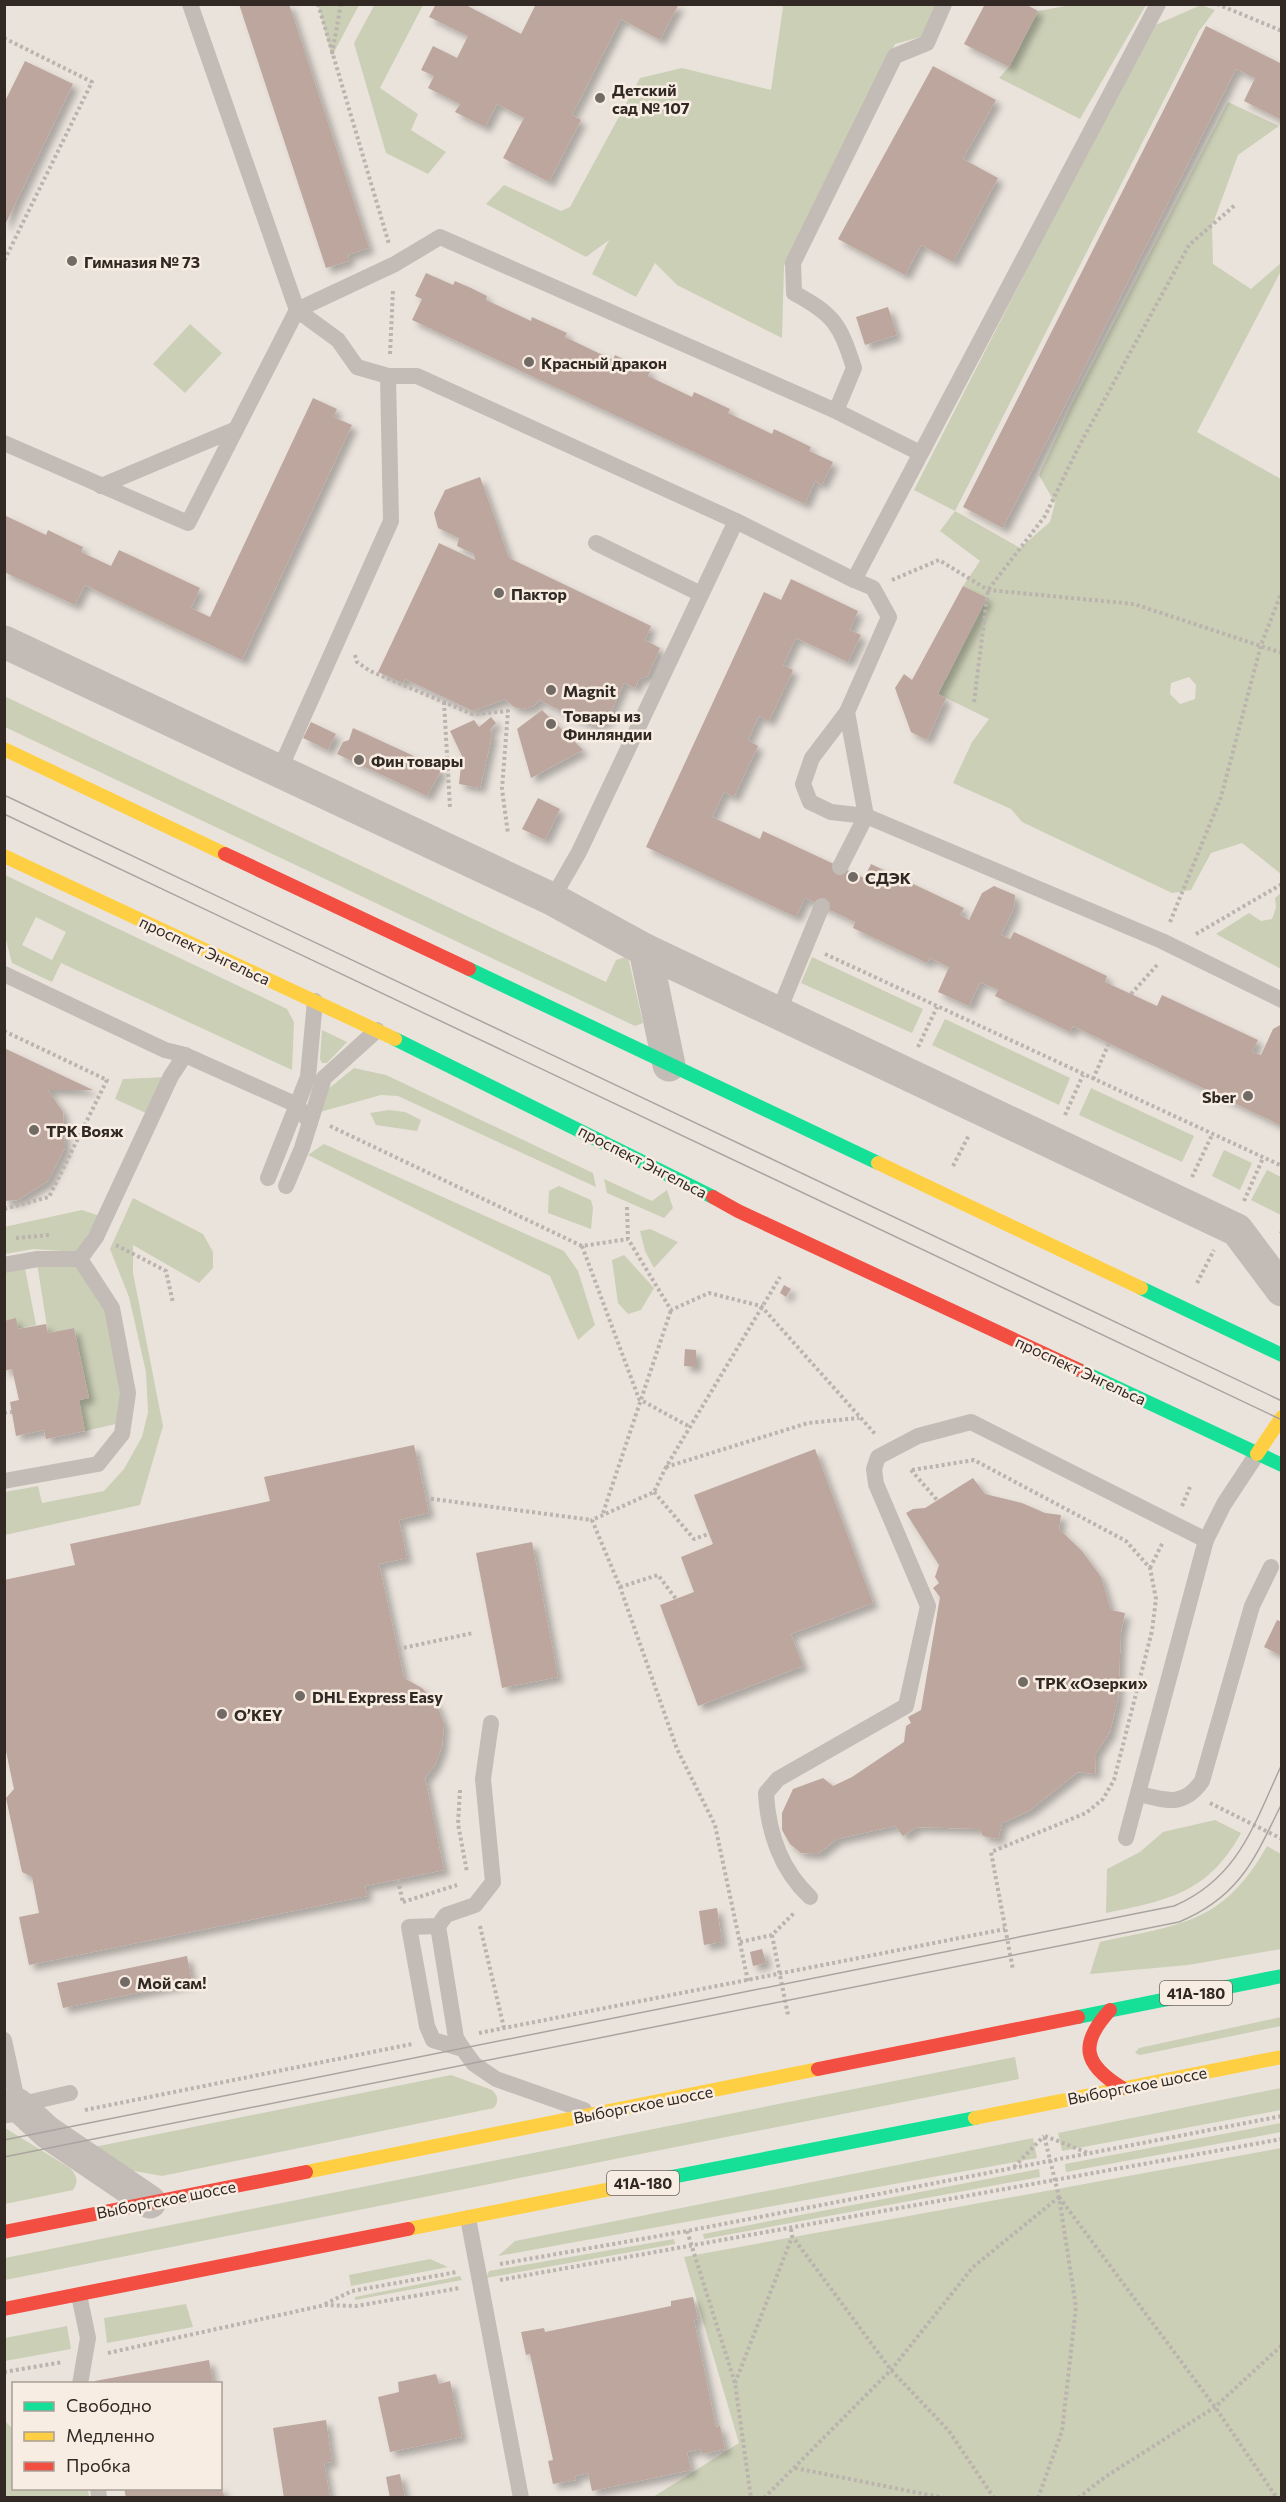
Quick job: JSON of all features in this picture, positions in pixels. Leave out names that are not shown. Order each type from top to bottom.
[{"type":"main road","points":[[4,749],[1281,1355]]},
{"type":"main road","name":"проспект Энгельса","points":[[4,856],[377,1030],[692,1184],[738,1211],[1281,1465]]},
{"type":"main road","points":[[1257,1454],[1281,1417]]},
{"type":"main road","name":"Выборгское шоссе","points":[[4,2232],[1281,1976]]},
{"type":"main road","points":[[1110,2010],[1089,2036],[1088,2055],[1094,2069],[1122,2088]]},
{"type":"main road","name":"Выборгское шоссе","points":[[4,2309],[1281,2057]]},
{"type":"street","points":[[4,642],[552,899],[645,950],[1238,1230],[1281,1290]]},
{"type":"street","points":[[645,950],[669,1065]]},
{"type":"street","points":[[11,2106],[150,2202]]},
{"type":"lane","points":[[190,4],[297,310],[338,340],[357,367],[388,376],[417,376],[736,521],[873,588],[889,617],[847,712],[812,758],[803,783],[810,802],[831,812],[866,816],[1168,944],[1281,1000]]},
{"type":"lane","points":[[836,411],[854,368],[842,332],[823,308],[794,293],[793,262],[895,56],[927,43],[945,4]]},
{"type":"lane","points":[[854,580],[1158,4]]},
{"type":"lane","points":[[4,443],[188,523],[297,310],[395,264],[440,237],[836,411],[920,453]]},
{"type":"lane","points":[[279,771],[391,521],[388,376]]},
{"type":"lane","points":[[101,486],[236,429]]},
{"type":"lane","points":[[552,899],[579,852],[736,521]]},
{"type":"lane","points":[[596,543],[701,594]]},
{"type":"lane","points":[[840,867],[866,816],[847,712]]},
{"type":"lane","points":[[778,1013],[808,946],[822,906]]},
{"type":"lane","points":[[4,974],[165,1050],[185,1055],[297,1105],[310,1123]]},
{"type":"lane","points":[[268,1178],[308,1077],[315,1001]]},
{"type":"lane","points":[[286,1186],[324,1078],[377,1030]]},
{"type":"lane","points":[[80,1259],[96,1237],[171,1076],[185,1055]]},
{"type":"lane","points":[[4,1265],[38,1259],[80,1259]]},
{"type":"lane","points":[[4,1481],[98,1464],[122,1434],[128,1393],[112,1308],[80,1259]]},
{"type":"lane","points":[[810,1897],[794,1882],[783,1862],[767,1814],[766,1793],[778,1779],[906,1706],[928,1606],[876,1484],[874,1469],[878,1458],[890,1449],[918,1436],[971,1422],[1206,1540]]},
{"type":"lane","points":[[1126,1838],[1206,1540],[1224,1504],[1257,1454]]},
{"type":"lane","points":[[1139,1794],[1177,1801],[1193,1794],[1202,1781],[1252,1606],[1271,1567]]},
{"type":"lane","points":[[491,1723],[483,1779],[493,1882],[475,1905],[446,1915],[438,1926],[460,2043],[474,2064],[496,2079],[596,2114]]},
{"type":"lane","points":[[438,1926],[409,1927],[427,2026],[433,2040],[460,2043]]},
{"type":"lane","points":[[4,2040],[11,2106],[70,2093]]},
{"type":"lane","points":[[468,2218],[520,2498]]},
{"type":"lane","points":[[79,2295],[87,2338],[80,2382]]},
{"type":"path","points":[[318,4],[395,264],[388,376]]},
{"type":"path","points":[[332,56],[341,4]]},
{"type":"path","points":[[1217,4],[1281,31]]},
{"type":"path","points":[[4,38],[92,82],[4,261]]},
{"type":"path","points":[[974,702],[988,590],[1045,516],[1189,244],[1234,205]]},
{"type":"path","points":[[873,588],[939,560],[988,590],[1134,603],[1281,653]]},
{"type":"path","points":[[1131,994],[1168,944],[1221,797],[1261,645],[1281,591]]},
{"type":"path","points":[[354,653],[357,662],[370,670],[472,714],[508,711],[502,789],[508,834]]},
{"type":"path","points":[[444,702],[450,807]]},
{"type":"path","points":[[1168,944],[1281,884]]},
{"type":"path","points":[[808,946],[1281,1166]]},
{"type":"path","points":[[918,1048],[937,1006]]},
{"type":"path","points":[[4,1031],[107,1080],[49,1197],[4,1209]]},
{"type":"path","points":[[1093,1079],[1109,1043]]},
{"type":"path","points":[[1064,1116],[1083,1075]]},
{"type":"path","points":[[310,1123],[332,1126],[582,1246],[628,1239]]},
{"type":"path","points":[[952,1169],[971,1129]]},
{"type":"path","points":[[1192,1177],[1212,1135]]},
{"type":"path","points":[[1244,1202],[1263,1158]]},
{"type":"path","points":[[627,1207],[628,1239],[671,1310]]},
{"type":"path","points":[[96,1237],[110,1241],[165,1271],[173,1303]]},
{"type":"path","points":[[582,1246],[639,1399],[690,1427]]},
{"type":"path","points":[[1196,1284],[1216,1246]]},
{"type":"path","points":[[425,1498],[592,1520],[654,1492],[666,1467],[780,1276]]},
{"type":"path","points":[[602,1514],[671,1310],[709,1293],[761,1305],[859,1418],[912,1470],[937,1500]]},
{"type":"path","points":[[4,1413],[12,1412]]},
{"type":"path","points":[[666,1467],[808,1423],[859,1418]]},
{"type":"path","points":[[912,1470],[974,1460],[1126,1541],[1150,1568],[1156,1599],[1152,1631],[1114,1780],[1103,1799],[1086,1813],[991,1852],[1014,1970]]},
{"type":"path","points":[[654,1492],[694,1539],[708,1533]]},
{"type":"path","points":[[592,1520],[620,1587],[677,1749],[715,1825],[748,1981]]},
{"type":"path","points":[[620,1587],[658,1575],[676,1599]]},
{"type":"path","points":[[398,1649],[473,1633]]},
{"type":"path","points":[[1193,1794],[1281,1839]]},
{"type":"path","points":[[459,1824],[469,1881],[504,2028]]},
{"type":"path","points":[[403,1902],[469,1881]]},
{"type":"path","points":[[740,1942],[772,1935],[810,1897]]},
{"type":"path","points":[[460,2043],[504,2028],[1005,1929]]},
{"type":"path","points":[[772,1935],[788,2015]]},
{"type":"path","points":[[81,2111],[433,2040]]},
{"type":"path","points":[[4,2372],[84,2358],[325,2305],[356,2306],[478,2276],[687,2231],[1281,2116]]},
{"type":"path","points":[[1044,2135],[1090,2153]]},
{"type":"path","points":[[1038,2498],[1062,2431],[1076,2307],[1059,2197],[1044,2135]]},
{"type":"path","points":[[1014,2167],[1044,2135]]},
{"type":"path","points":[[325,2305],[352,2290],[478,2276],[690,2246],[1281,2139]]},
{"type":"path","points":[[764,2498],[891,2370],[973,2267],[1059,2197]]},
{"type":"path","points":[[1059,2197],[1215,2407],[1277,2498]]},
{"type":"path","points":[[791,2229],[792,2236],[891,2370],[949,2432],[994,2498]]},
{"type":"path","points":[[687,2231],[735,2383],[751,2498]]},
{"type":"path","points":[[735,2383],[792,2236]]},
{"type":"path","points":[[1078,2498],[1105,2476],[1215,2407],[1281,2345]]},
{"type":"path","points":[[795,2468],[944,2498]]},
{"type":"green space","points":[[375,4],[423,5],[380,88],[418,114],[411,130],[446,152],[428,174],[386,153],[354,43]]},
{"type":"green space","points":[[318,5],[359,5],[332,56]]},
{"type":"green space","points":[[780,5],[938,5],[924,36],[895,44],[784,266],[782,338],[677,285],[655,263],[636,297],[592,274],[609,240],[586,257],[486,204],[504,185],[561,211],[570,207],[640,78],[682,68],[771,90],[783,7]]},
{"type":"green space","points":[[1071,5],[1146,5],[1080,119],[999,78],[1009,67],[1038,11]]},
{"type":"green space","points":[[1201,5],[1215,10],[1199,31],[955,511],[914,490],[1151,27]]},
{"type":"green space","points":[[1228,102],[1279,126],[1238,155],[1212,226],[1213,264],[1251,289],[1281,263],[1281,271],[1197,432],[1281,479],[1281,874],[1242,843],[1211,853],[1191,890],[1172,893],[1022,822],[1011,809],[953,783],[972,742],[989,719],[938,694],[986,599],[963,586],[980,561],[940,531],[955,511],[1020,548],[1050,522],[1055,503],[1039,475],[1072,404]],"holes":[[[1189,677],[1196,685],[1195,699],[1180,704],[1170,694],[1171,683]]]},
{"type":"green space","points":[[190,324],[222,353],[185,393],[153,364]]},
{"type":"green space","points":[[4,696],[606,982],[616,960],[625,957],[629,961],[643,1023],[635,1026],[5,727]]},
{"type":"green space","points":[[5,875],[287,1009],[294,1022],[292,1070],[61,963],[52,982],[12,963],[5,936]],"holes":[[[36,917],[66,932],[52,960],[22,945]]]},
{"type":"green space","points":[[1281,893],[1281,969],[1216,934],[1249,913],[1261,921],[1272,919],[1276,908],[1275,898]]},
{"type":"green space","points":[[812,957],[923,1009],[912,1033],[801,983]]},
{"type":"green space","points":[[945,1019],[1070,1078],[1059,1105],[932,1045]]},
{"type":"green space","points":[[322,1030],[347,1042],[327,1063],[322,1063],[320,1059]]},
{"type":"green space","points":[[354,1068],[386,1075],[593,1173],[596,1187],[398,1096],[381,1095],[320,1112],[328,1089]]},
{"type":"green space","points":[[167,1077],[148,1114],[115,1099],[123,1079]]},
{"type":"green space","points":[[1091,1088],[1194,1136],[1182,1162],[1079,1115]]},
{"type":"green space","points":[[389,1110],[405,1112],[421,1120],[417,1131],[376,1125],[370,1113]]},
{"type":"green space","points":[[324,1144],[564,1251],[578,1271],[595,1325],[578,1340],[550,1276],[308,1155]]},
{"type":"green space","points":[[1224,1150],[1252,1163],[1240,1190],[1212,1176]]},
{"type":"green space","points":[[1267,1170],[1281,1177],[1281,1215],[1251,1200]]},
{"type":"green space","points":[[604,1179],[652,1201],[667,1190],[673,1208],[664,1218],[607,1193]]},
{"type":"green space","points":[[559,1186],[591,1200],[593,1208],[591,1229],[548,1213],[549,1191]]},
{"type":"green space","points":[[133,1198],[203,1234],[213,1252],[213,1268],[199,1283],[133,1245],[133,1273],[163,1426],[140,1505],[5,1535],[5,1492],[38,1486],[42,1503],[104,1491],[124,1469],[142,1437],[148,1412],[146,1372],[129,1297],[110,1249]]},
{"type":"green space","points":[[82,1210],[100,1216],[76,1252],[33,1249],[5,1254],[4,1227]]},
{"type":"green space","points":[[650,1229],[678,1242],[654,1268],[645,1251],[640,1231]]},
{"type":"green space","points":[[624,1255],[654,1288],[641,1310],[628,1314],[618,1303],[612,1260]]},
{"type":"green space","points":[[37,1263],[78,1264],[108,1309],[123,1392],[116,1424],[85,1431],[79,1400],[89,1398],[74,1328],[48,1333]]},
{"type":"green space","points":[[25,1268],[36,1325],[18,1329],[15,1319],[5,1321],[4,1273]]},
{"type":"green space","points":[[1215,1820],[1241,1833],[1215,1869],[1185,1891],[1168,1898],[1106,1913],[1107,1869],[1140,1852],[1163,1832]]},
{"type":"green space","points":[[1267,1846],[1281,1854],[1281,1949],[1188,1965],[1090,1974],[1100,1942],[1177,1924],[1216,1906],[1251,1872]]},
{"type":"green space","points":[[1281,2017],[1281,2026],[1140,2055],[1135,2053],[1139,2048]]},
{"type":"green space","points":[[1015,2057],[1019,2079],[5,2280],[5,2258]]},
{"type":"green space","points":[[451,2075],[492,2090],[497,2098],[494,2108],[162,2176],[129,2170],[94,2147]]},
{"type":"green space","points":[[1281,2088],[1281,2110],[1062,2151],[1058,2133]]},
{"type":"green space","points":[[1281,2123],[1281,2132],[1066,2172],[1065,2164]]},
{"type":"green space","points":[[5,2128],[70,2168],[76,2179],[73,2190],[5,2204]]},
{"type":"green space","points":[[1033,2138],[1037,2158],[498,2256],[515,2241]]},
{"type":"green space","points":[[1281,2148],[1281,2497],[653,2497],[739,2443],[684,2257]]},
{"type":"green space","points":[[1039,2169],[1040,2177],[704,2239],[703,2234]]},
{"type":"green space","points":[[674,2239],[675,2244],[486,2278],[489,2271]]},
{"type":"green space","points":[[430,2259],[448,2267],[351,2286],[349,2275]]},
{"type":"green space","points":[[460,2276],[462,2280],[355,2300],[355,2297]]},
{"type":"green space","points":[[186,2304],[193,2327],[107,2343],[104,2318]]},
{"type":"green space","points":[[67,2326],[71,2349],[5,2361],[5,2338]]},
{"type":"green space","points":[[5,2421],[12,2428],[12,2490],[88,2490],[89,2497],[5,2497]]},
{"type":"building","points":[[239,4],[289,4],[369,248],[348,255],[349,261],[326,268]]},
{"type":"building","points":[[436,4],[464,4],[521,34],[536,4],[679,4],[660,40],[621,19],[572,115],[581,120],[549,182],[503,158],[524,118],[497,104],[485,127],[455,112],[460,104],[428,88],[434,76],[421,70],[433,46],[457,58],[468,36],[429,17]]},
{"type":"building","points":[[985,4],[1025,4],[1038,11],[1009,67],[964,44]]},
{"type":"building","points":[[1206,26],[1282,64],[1282,120],[1244,101],[1255,78],[1236,69],[1003,528],[963,507]]},
{"type":"building","points":[[25,61],[73,84],[4,227],[4,103]]},
{"type":"building","points":[[933,66],[996,100],[963,159],[998,178],[953,262],[921,245],[905,275],[838,239]]},
{"type":"building","points":[[426,273],[453,285],[455,281],[471,288],[487,296],[486,300],[531,321],[532,317],[567,333],[565,337],[613,360],[615,355],[650,371],[648,376],[692,397],[694,392],[730,409],[728,413],[772,434],[774,429],[811,447],[809,451],[833,462],[822,485],[815,481],[805,504],[412,320],[422,299],[415,296]]},
{"type":"building","points":[[888,307],[897,335],[865,345],[856,317]]},
{"type":"building","points":[[313,398],[337,409],[333,417],[352,425],[242,660],[85,585],[75,605],[4,572],[4,515],[46,535],[48,530],[83,547],[81,552],[111,566],[119,550],[200,588],[191,608],[210,617]]},
{"type":"building","name":"Пактор","points":[[480,477],[509,558],[651,626],[645,640],[660,648],[648,676],[639,679],[635,688],[624,683],[607,721],[593,726],[539,700],[534,706],[522,709],[514,707],[505,699],[473,711],[405,679],[403,683],[378,672],[439,543],[475,560],[474,554],[457,546],[459,538],[438,528],[434,513],[445,490]]},
{"type":"building","points":[[791,579],[858,611],[850,630],[861,635],[848,662],[796,638],[783,665],[793,670],[769,721],[759,716],[748,740],[758,746],[734,797],[724,792],[712,817],[760,839],[763,831],[864,878],[871,864],[964,908],[960,915],[969,920],[982,893],[994,886],[1015,895],[1014,908],[1001,935],[1010,939],[1014,932],[1107,976],[1105,982],[1157,1006],[1162,995],[1258,1040],[1252,1052],[1261,1055],[1273,1029],[1282,1024],[1282,1126],[1073,1026],[1070,1032],[995,996],[998,990],[980,982],[969,1006],[938,992],[949,967],[930,958],[927,963],[853,928],[855,922],[805,898],[796,917],[646,847],[764,592],[781,600]]},
{"type":"building","points":[[963,586],[987,598],[938,694],[946,698],[927,740],[911,732],[895,688],[904,674],[912,680]]},
{"type":"building","points":[[542,710],[583,750],[531,778],[517,729]]},
{"type":"building","points":[[491,717],[496,723],[490,730],[492,736],[480,788],[459,784],[462,756],[450,731],[474,720],[479,727]]},
{"type":"building","points":[[311,722],[336,734],[328,750],[303,738]]},
{"type":"building","points":[[353,728],[442,769],[427,796],[337,754],[343,742],[349,740]]},
{"type":"building","points":[[538,798],[560,809],[545,840],[522,829]]},
{"type":"building","name":"ТРК Вояж","points":[[4,1048],[93,1090],[48,1090],[63,1112],[65,1148],[48,1181],[18,1200],[4,1201]]},
{"type":"building","points":[[784,1285],[791,1289],[786,1297],[780,1293]]},
{"type":"building","points":[[16,1318],[18,1329],[46,1324],[48,1333],[74,1328],[89,1398],[79,1400],[85,1431],[46,1439],[44,1430],[16,1436],[10,1402],[19,1400],[12,1369],[4,1371],[4,1321]]},
{"type":"building","points":[[685,1349],[696,1350],[696,1367],[684,1366]]},
{"type":"building","name":"O’KEY","points":[[414,1445],[429,1513],[399,1520],[407,1558],[379,1564],[404,1678],[422,1688],[436,1703],[444,1724],[442,1747],[435,1765],[425,1778],[444,1870],[365,1886],[367,1896],[29,1965],[19,1917],[39,1913],[32,1877],[22,1872],[6,1798],[14,1789],[4,1742],[4,1580],[75,1565],[70,1544],[270,1501],[264,1477]]},
{"type":"building","points":[[815,1449],[873,1603],[791,1634],[803,1666],[698,1706],[660,1605],[694,1592],[681,1557],[713,1544],[694,1495]]},
{"type":"building","name":"ТРК «Озерки»","points":[[973,1478],[985,1494],[1022,1503],[1045,1513],[1061,1515],[1059,1529],[1082,1551],[1101,1577],[1111,1610],[1125,1613],[1121,1632],[1118,1699],[1110,1732],[1096,1753],[1095,1774],[1078,1772],[1029,1811],[1002,1823],[998,1839],[983,1836],[979,1829],[917,1827],[903,1836],[895,1826],[837,1839],[818,1854],[801,1853],[790,1844],[782,1830],[782,1813],[793,1789],[823,1778],[833,1786],[852,1777],[904,1742],[906,1726],[911,1723],[908,1717],[921,1710],[940,1597],[933,1588],[939,1583],[935,1577],[939,1565],[906,1513],[913,1509],[925,1508]]},
{"type":"building","points":[[532,1542],[558,1677],[502,1688],[476,1553]]},
{"type":"building","points":[[1277,1620],[1282,1622],[1282,1656],[1264,1647]]},
{"type":"building","points":[[717,1908],[722,1942],[704,1945],[699,1911]]},
{"type":"building","points":[[762,1949],[766,1963],[753,1966],[750,1952]]},
{"type":"building","name":"Мой сам!","points":[[187,1956],[192,1982],[63,2008],[57,1983]]},
{"type":"building","points":[[693,2297],[698,2319],[694,2320],[716,2427],[720,2426],[725,2449],[702,2454],[701,2449],[687,2452],[691,2470],[592,2491],[588,2473],[575,2476],[576,2480],[553,2484],[548,2461],[553,2460],[530,2354],[526,2355],[521,2332],[544,2328],[545,2332],[671,2306],[671,2301]]},
{"type":"building","points":[[209,2360],[213,2382],[95,2382]]},
{"type":"building","points":[[436,2374],[439,2384],[450,2381],[462,2437],[390,2452],[378,2397],[399,2392],[398,2382]]},
{"type":"building","points":[[326,2420],[332,2462],[324,2463],[330,2498],[284,2498],[273,2428]]},
{"type":"building","points":[[400,2474],[405,2498],[390,2498],[386,2477]]},
{"type":"building","points":[[124,2490],[222,2490],[225,2498],[126,2498]]},
{"type":"tram line","points":[[4,795],[1282,1401]]},
{"type":"tram line","points":[[4,814],[1282,1420]]},
{"type":"tram line","points":[[4,2140],[1174,1906],[1196,1894],[1229,1865],[1253,1828],[1282,1764]]},
{"type":"tram line","points":[[4,2157],[1179,1922],[1217,1901],[1231,1888],[1254,1858],[1282,1803]]},
{"type":"traffic: fast","points":[[469,969],[878,1163]]},
{"type":"traffic: fast","points":[[395,1039],[713,1197]]},
{"type":"traffic: fast","points":[[1141,1288],[1282,1355]]},
{"type":"traffic: fast","points":[[1079,1370],[1282,1465]]},
{"type":"traffic: fast","points":[[1078,2017],[1282,1976]]},
{"type":"traffic: fast","points":[[646,2182],[975,2118]]},
{"type":"traffic: slow","points":[[4,749],[225,854]]},
{"type":"traffic: slow","points":[[4,856],[395,1039]]},
{"type":"traffic: slow","points":[[878,1163],[1141,1288]]},
{"type":"traffic: slow","points":[[1257,1454],[1282,1417]]},
{"type":"traffic: slow","points":[[975,2118],[1282,2057]]},
{"type":"traffic: slow","points":[[306,2172],[818,2069]]},
{"type":"traffic: slow","points":[[408,2229],[646,2182]]},
{"type":"traffic: jam","points":[[225,854],[469,969]]},
{"type":"traffic: jam","points":[[713,1197],[738,1211],[1079,1370]]},
{"type":"traffic: jam","points":[[1110,2010],[1093,2033],[1090,2053],[1099,2070],[1122,2088]]},
{"type":"traffic: jam","points":[[818,2069],[1078,2017]]},
{"type":"traffic: jam","points":[[4,2232],[306,2172]]},
{"type":"traffic: jam","points":[[4,2309],[408,2229]]},
{"type":"place","name":"Детский сад № 107","points":[[600,98]]},
{"type":"place","name":"Гимназия № 73","points":[[72,261]]},
{"type":"place","name":"Красный дракон","points":[[529,362]]},
{"type":"place","name":"Пактор","points":[[499,593]]},
{"type":"place","name":"Magnit","points":[[551,690]]},
{"type":"place","name":"Товары из Финляндии","points":[[551,724]]},
{"type":"place","name":"Фин товары","points":[[359,760]]},
{"type":"place","name":"СДЭК","points":[[853,877]]},
{"type":"place","name":"Sber","points":[[1248,1096]]},
{"type":"place","name":"ТРК Вояж","points":[[34,1130]]},
{"type":"place","name":"ТРК «Озерки»","points":[[1023,1682]]},
{"type":"place","name":"DHL Express Easy","points":[[300,1696]]},
{"type":"place","name":"O’KEY","points":[[222,1714]]},
{"type":"place","name":"Мой сам!","points":[[125,1982]]}]
